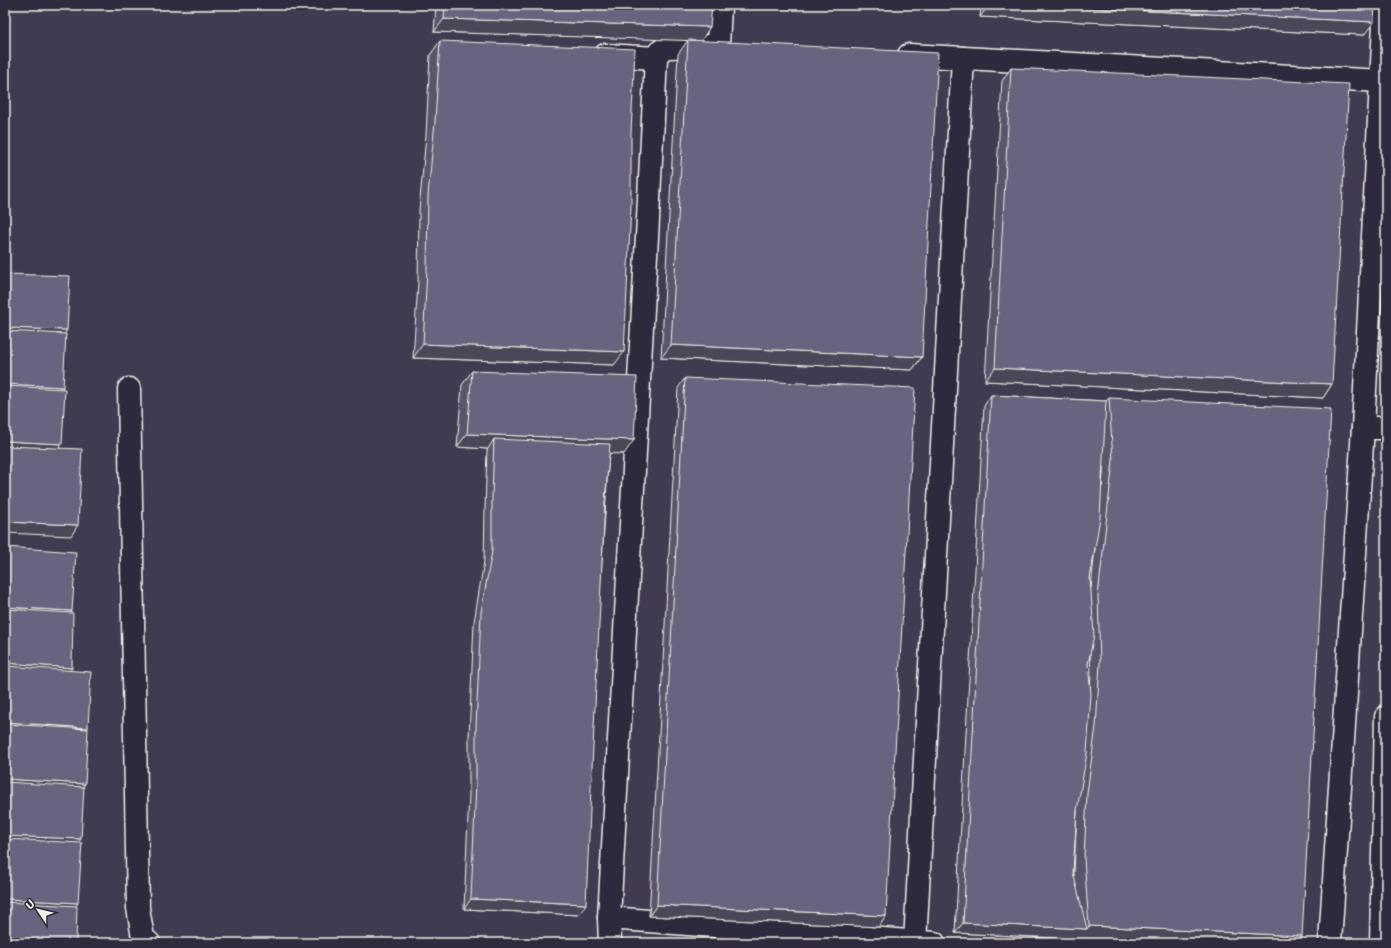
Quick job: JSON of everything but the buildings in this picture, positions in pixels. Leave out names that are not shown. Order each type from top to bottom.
[{"type":"lane","points":[[610,943],[609,918],[648,227],[656,58],[661,50],[667,48],[726,46],[720,5]]},
{"type":"lane","points":[[1330,943],[1363,428],[1385,5]]},
{"type":"lane","points":[[584,54],[656,58]]},
{"type":"lane","points":[[892,54],[1381,81]]},
{"type":"lane","points":[[609,918],[922,943],[963,58]]},
{"type":"lane","points":[[129,389],[138,908],[143,938],[149,943]]},
{"type":"lane","points":[[1363,428],[1386,428]]},
{"type":"lane","points":[[1381,943],[1386,717]]},
{"type":"shaded area","points":[[5,5],[1386,5],[1386,943],[5,943]]}]
